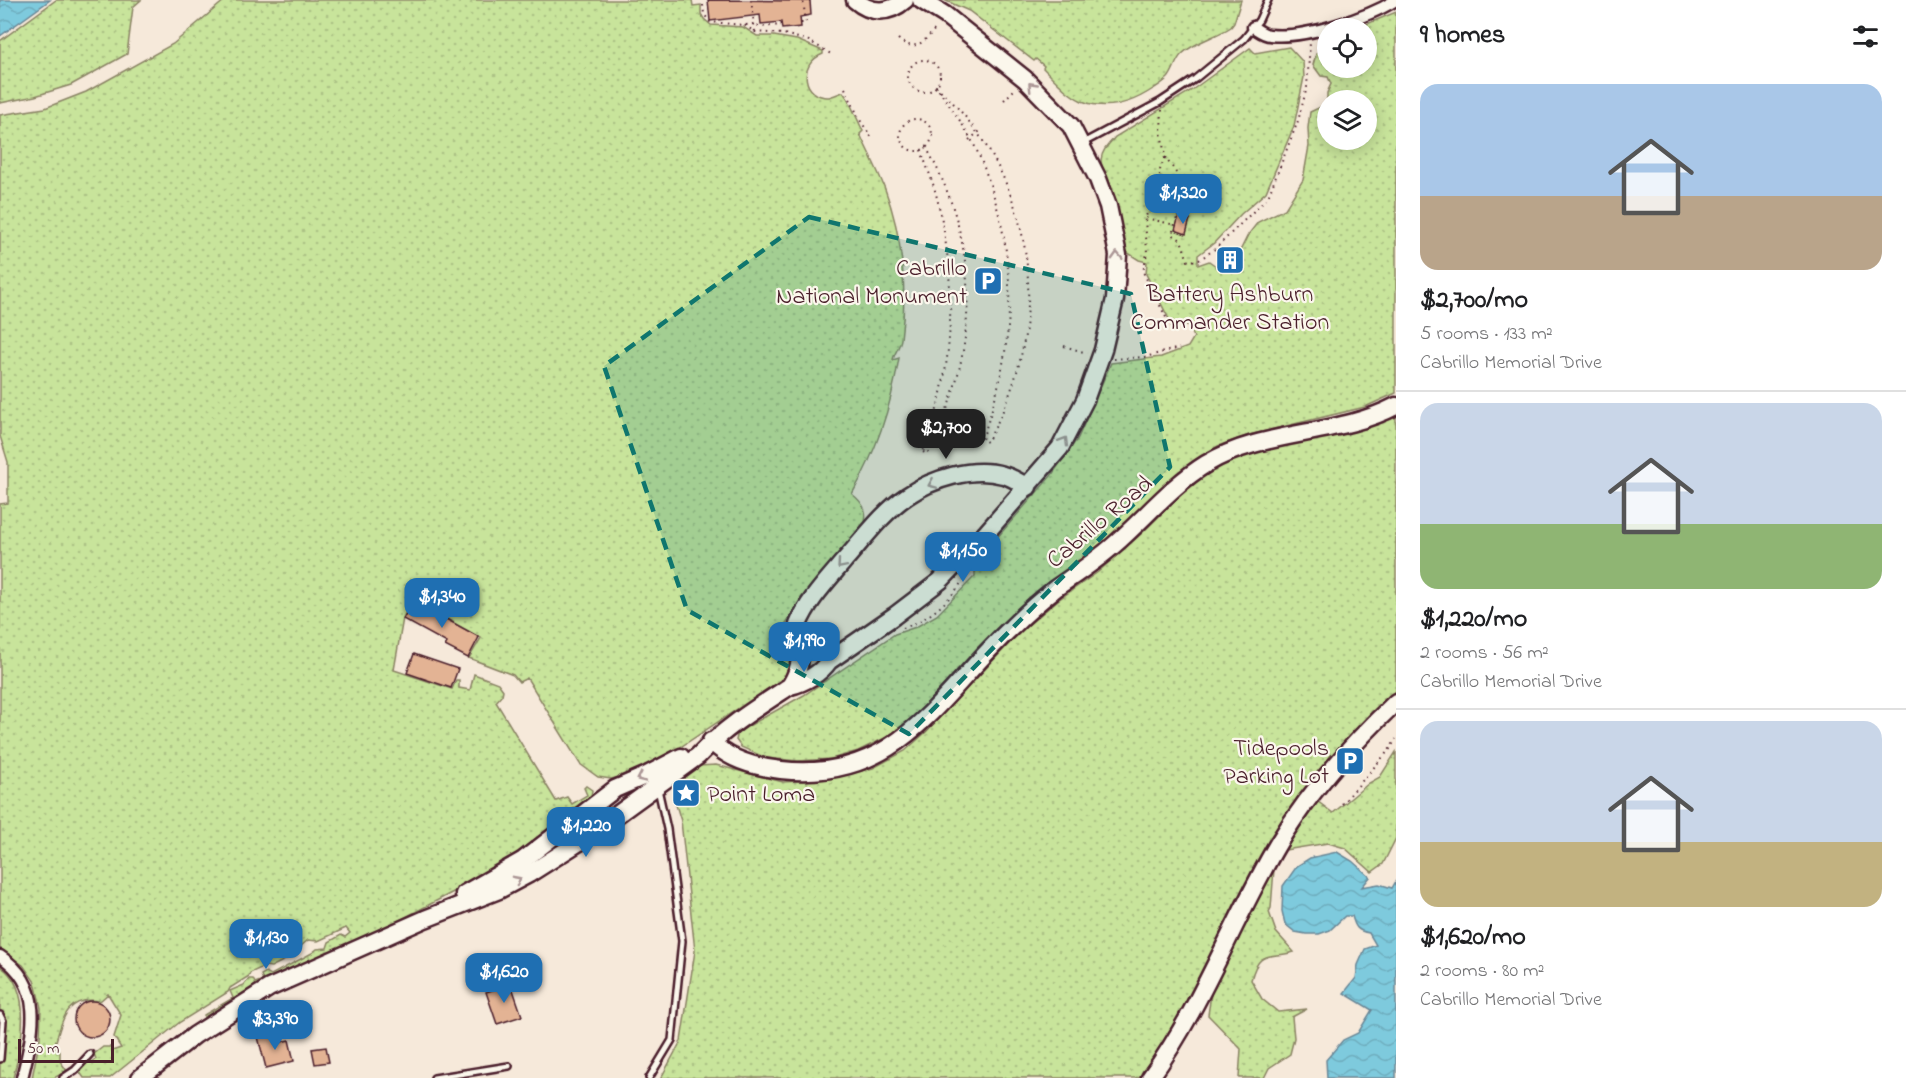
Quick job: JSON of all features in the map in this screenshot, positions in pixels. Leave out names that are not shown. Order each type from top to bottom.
[{"type":"street","points":[[855,0],[872,10],[895,9],[905,0]]},
{"type":"street","points":[[425,919],[455,898],[522,861],[615,789],[711,741],[790,686],[808,679],[825,667],[829,661],[940,581],[1028,487],[1060,448],[1086,400],[1103,350],[1115,299],[1118,255],[1108,206],[1098,178],[1071,126],[1025,78],[945,15],[921,0]]},
{"type":"street","points":[[1253,27],[1267,35],[1293,35],[1335,25],[1388,6],[1396,0]]},
{"type":"street","name":"Cabrillo Road","points":[[711,741],[718,749],[737,759],[764,767],[790,771],[834,768],[877,755],[899,742],[922,722],[991,647],[1031,609],[1107,552],[1205,464],[1239,448],[1352,423],[1396,406]]},
{"type":"street","points":[[790,686],[799,668],[800,656],[796,634],[798,625],[816,597],[879,521],[907,496],[934,482],[978,473],[1003,474],[1028,487]]},
{"type":"street","points":[[797,646],[804,654],[816,660],[829,661]]},
{"type":"street","points":[[1150,1078],[1181,1032],[1265,868],[1293,820],[1310,795],[1346,752],[1396,702]]},
{"type":"street","points":[[140,1078],[195,1035],[269,988],[425,919],[499,890],[529,874],[578,843],[698,756],[711,741]]},
{"type":"street","points":[[0,956],[19,972],[34,1006],[31,1042],[22,1078]]},
{"type":"lane","points":[[1081,145],[1160,102],[1195,79],[1244,39],[1259,20],[1268,0]]},
{"type":"lane","points":[[649,1078],[672,1040],[682,941],[667,829],[657,785]]},
{"type":"lane","points":[[0,1015],[3,1021],[0,1059]]},
{"type":"lane","points":[[63,1078],[75,1070],[90,1054]]},
{"type":"lane","points":[[434,1078],[509,1066]]},
{"type":"path","points":[[751,0],[755,32]]},
{"type":"path","points":[[801,23],[806,23],[803,0]]},
{"type":"path","points":[[703,5],[704,14],[710,22],[754,24],[761,27],[781,25]]},
{"type":"path","points":[[744,25],[755,32],[784,34],[809,41],[831,54]]},
{"type":"path","points":[[898,39],[907,44],[918,45],[939,25]]},
{"type":"path","points":[[1162,108],[1161,131],[1165,157],[1175,170],[1180,186],[1180,211],[1172,234],[1181,240],[1188,261],[1199,260],[1215,249],[1268,196],[1298,121],[1307,87],[1310,38]]},
{"type":"path","points":[[923,60],[932,63],[939,74],[936,86],[926,92],[914,89],[908,79],[911,66],[923,60]]},
{"type":"path","points":[[1004,100],[1018,85]]},
{"type":"path","points":[[936,86],[954,102],[979,132],[1000,169],[1014,202],[1026,261],[1028,319],[1022,357],[1009,397],[987,442],[982,439],[994,406],[1004,366],[1010,322],[1010,293],[1001,222],[981,159],[936,86]]},
{"type":"path","points":[[845,88],[860,120],[872,138]]},
{"type":"path","points":[[921,120],[929,125],[932,138],[921,150],[909,149],[903,143],[901,131],[908,121],[921,120]]},
{"type":"path","points":[[969,140],[979,132]]},
{"type":"path","points":[[921,150],[938,204],[947,253],[950,318],[943,384],[923,452],[927,454],[942,426],[961,368],[967,329],[967,283],[959,225],[948,190],[926,147]]},
{"type":"path","points":[[1165,157],[1160,170],[1158,191],[1145,218],[1147,253],[1143,272],[1171,327]]},
{"type":"path","points":[[930,177],[940,172]]},
{"type":"path","points":[[1145,218],[1175,225]]},
{"type":"path","points":[[1064,346],[1094,355]]},
{"type":"path","points":[[1108,360],[1145,357],[1179,348]]},
{"type":"path","points":[[1342,804],[1396,739]]},
{"type":"highlighted area","points":[[809,217],[1131,294],[1170,467],[909,734],[687,610],[604,366]]},
{"type":"green space","points":[[56,0],[141,0],[133,7],[127,54],[71,85],[35,96],[0,103],[0,41]]},
{"type":"green space","points":[[225,0],[692,0],[693,6],[701,5],[701,14],[711,25],[743,27],[757,36],[797,40],[823,51],[823,54],[809,65],[806,80],[813,92],[820,96],[829,97],[843,92],[848,99],[863,131],[860,134],[885,189],[896,225],[902,263],[904,301],[901,339],[893,360],[899,358],[882,428],[869,462],[852,494],[865,510],[866,519],[863,530],[809,589],[786,623],[785,648],[790,659],[790,668],[779,681],[664,758],[630,775],[611,779],[598,777],[580,764],[527,678],[519,682],[513,675],[469,658],[481,638],[413,600],[403,618],[394,670],[452,689],[456,680],[459,680],[459,688],[470,690],[474,674],[498,683],[503,690],[496,702],[556,801],[567,797],[572,804],[587,795],[584,788],[586,786],[592,790],[591,797],[536,844],[459,889],[400,920],[265,983],[204,1020],[204,1015],[233,998],[230,991],[244,985],[249,979],[253,979],[255,983],[263,980],[261,975],[266,972],[271,975],[317,949],[327,948],[329,942],[341,935],[345,937],[350,933],[346,928],[318,941],[308,940],[285,960],[250,973],[228,992],[180,1022],[110,1078],[84,1078],[79,1071],[88,1060],[91,1062],[96,1059],[94,1054],[103,1047],[111,1047],[112,1051],[121,1048],[114,1037],[121,1015],[108,994],[100,1001],[79,1002],[72,1006],[63,1020],[54,1048],[60,1052],[60,1061],[67,1071],[54,1078],[32,1078],[40,1038],[41,1008],[35,982],[23,965],[0,950],[0,504],[8,503],[8,462],[0,436],[0,115],[45,108],[86,92],[173,44]]},
{"type":"green space","points":[[944,0],[1241,0],[1231,27],[1187,50],[1163,82],[1128,102],[1101,105],[1082,101],[1071,95],[1036,59],[1034,61],[969,11]]},
{"type":"green space","points":[[1396,12],[1396,393],[1365,407],[1249,435],[1218,446],[1181,471],[1100,547],[1037,592],[1006,620],[977,648],[913,719],[891,735],[858,751],[831,759],[798,761],[766,758],[741,747],[736,740],[738,732],[804,695],[895,634],[916,627],[937,615],[975,576],[975,565],[1051,476],[1078,438],[1111,363],[1161,357],[1188,347],[1194,337],[1188,325],[1172,325],[1146,274],[1147,262],[1125,251],[1119,219],[1101,160],[1104,150],[1115,137],[1192,90],[1250,48],[1255,53],[1289,47],[1303,62],[1304,77],[1294,126],[1266,192],[1214,243],[1198,255],[1198,265],[1209,261],[1221,268],[1236,268],[1239,253],[1248,235],[1258,222],[1285,209],[1303,180],[1309,146],[1310,112],[1317,109],[1317,150],[1377,150],[1377,90],[1328,90],[1331,84],[1328,78],[1377,78],[1377,20]]},
{"type":"green space","points":[[1317,53],[1317,70],[1313,65]]},
{"type":"green space","points":[[1396,416],[1396,691],[1343,743],[1315,776],[1163,1047],[1139,1078],[661,1078],[681,1041],[695,951],[681,821],[673,795],[678,782],[698,766],[716,765],[783,782],[830,779],[873,768],[905,751],[926,732],[1020,632],[1058,600],[1098,572],[1193,483],[1210,471],[1252,453],[1358,430]]},
{"type":"green space","points":[[1396,752],[1396,838],[1383,864],[1372,872],[1345,848],[1328,843],[1285,850],[1317,801],[1333,813],[1369,783],[1380,777]]},
{"type":"green space","points":[[1274,869],[1269,912],[1276,932],[1294,952],[1262,959],[1254,970],[1251,980],[1262,999],[1278,1012],[1307,1009],[1292,1017],[1294,1038],[1290,1054],[1269,1068],[1264,1078],[1239,1078],[1241,1049],[1208,1015],[1212,987]]},
{"type":"green space","points":[[0,966],[11,976],[18,988],[23,1018],[20,1050],[13,1078],[0,1078]]},
{"type":"water","points":[[0,0],[50,0],[0,36]]},
{"type":"water","points":[[1337,852],[1352,861],[1370,877],[1362,887],[1379,884],[1392,888],[1396,881],[1396,1078],[1327,1078],[1326,1060],[1343,1040],[1358,1033],[1372,1010],[1344,993],[1356,978],[1358,965],[1365,949],[1376,945],[1369,933],[1357,928],[1352,916],[1345,916],[1330,930],[1319,934],[1295,932],[1285,924],[1282,911],[1283,886],[1297,866],[1310,858]]},
{"type":"building","points":[[708,0],[810,1],[811,15],[800,17],[801,27],[782,29],[781,22],[761,24],[760,15],[710,21]]},
{"type":"building","points":[[1179,216],[1190,219],[1186,234],[1175,230]]},
{"type":"building","points":[[413,601],[479,637],[468,658],[445,646],[447,643],[403,619]]},
{"type":"building","points":[[414,654],[458,669],[451,688],[407,673]]},
{"type":"building","points":[[511,984],[522,1016],[497,1024],[486,992]]},
{"type":"building","points":[[92,1001],[105,1006],[110,1019],[105,1032],[92,1037],[79,1032],[74,1019],[79,1006]]},
{"type":"building","points":[[274,1033],[277,1043],[289,1040],[294,1061],[266,1068],[258,1037]]},
{"type":"building","points":[[326,1047],[329,1062],[315,1064],[312,1049]]},
{"type":"place","name":"Battery Ashburn Commander Station","points":[[1230,260]]},
{"type":"place","name":"Cabrillo National Monument","points":[[988,281]]},
{"type":"place","name":"Tidepools Parking Lot","points":[[1350,761]]},
{"type":"place","name":"Point Loma","points":[[686,793]]}]
